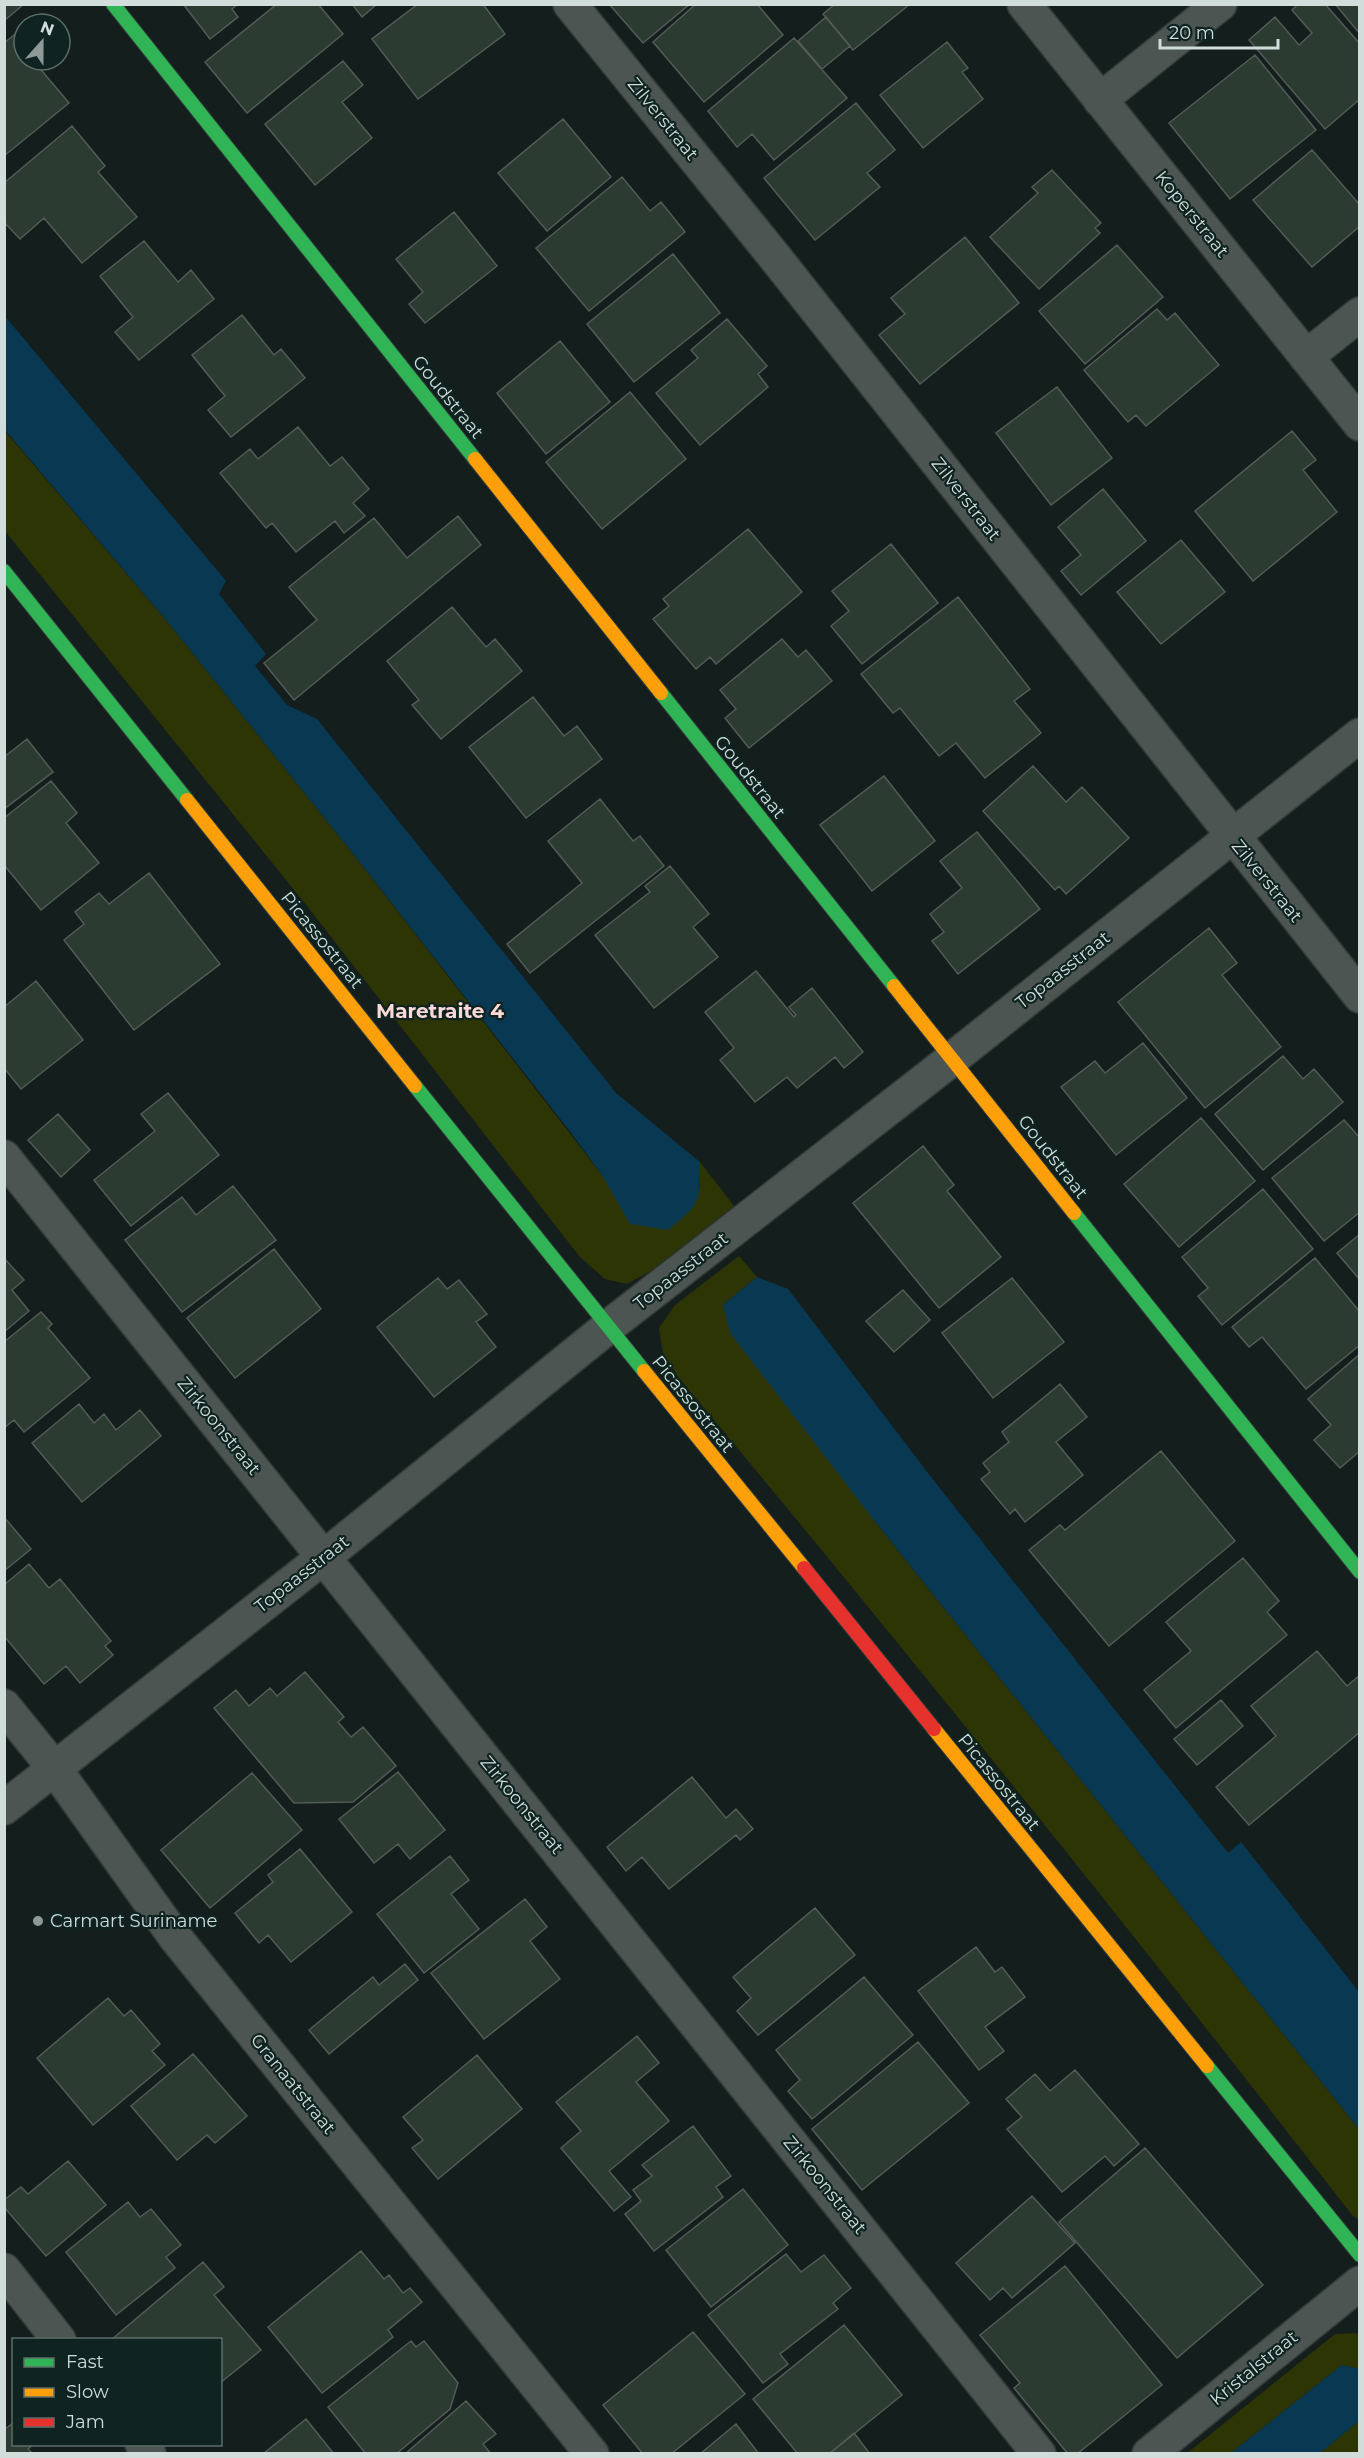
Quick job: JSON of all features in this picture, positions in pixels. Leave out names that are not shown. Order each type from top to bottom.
[{"type":"street","name":"Goudstraat","points":[[113,4],[1359,1572]]},
{"type":"street","name":"Zilverstraat","points":[[570,4],[774,256],[1359,996]]},
{"type":"street","name":"Koperstraat","points":[[1024,4],[1359,424]]},
{"type":"street","points":[[1100,100],[1220,4]]},
{"type":"street","points":[[1306,357],[1359,314]]},
{"type":"street","name":"Picassostraat","points":[[4,571],[608,1327],[1359,2255]]},
{"type":"street","name":"Topaasstraat","points":[[4,1808],[324,1557],[608,1327],[952,1059],[1359,735]]},
{"type":"street","name":"Zirkoonstraat","points":[[4,1157],[1039,2454]]},
{"type":"street","name":"Granaatstraat","points":[[4,1706],[55,1769],[175,1937],[592,2454]]},
{"type":"street","points":[[4,2270],[57,2338]]},
{"type":"street","name":"Kristalstraat","points":[[1149,2454],[1359,2283]]},
{"type":"green space","points":[[4,430],[166,620],[358,860],[602,1175],[700,1188],[700,1162],[734,1206],[649,1272],[627,1284],[605,1279],[580,1257],[307,906],[5,531]]},
{"type":"green space","points":[[739,1256],[757,1277],[723,1305],[873,1519],[1359,2129],[1359,2220],[1353,2216],[1104,1899],[935,1689],[679,1378],[663,1354],[659,1328],[675,1305]]},
{"type":"green space","points":[[1359,2333],[1359,2369],[1342,2365],[1231,2453],[1186,2454],[1335,2334]]},
{"type":"green space","points":[[1359,2421],[1359,2453],[1320,2453]]},
{"type":"water","points":[[4,315],[226,581],[219,594],[266,654],[255,666],[287,705],[317,719],[616,1093],[700,1162],[700,1187],[696,1202],[668,1230],[630,1224],[602,1175],[572,1134],[358,860],[166,620],[5,430]]},
{"type":"water","points":[[757,1277],[788,1289],[931,1477],[1228,1853],[1241,1842],[1359,1992],[1359,2129],[873,1519],[730,1333],[723,1305]]},
{"type":"water","points":[[1342,2365],[1359,2369],[1359,2421],[1320,2453],[1231,2453]]},
{"type":"building","points":[[4,4],[24,4],[12,12],[4,21]]},
{"type":"building","points":[[183,4],[238,4],[232,9],[238,17],[210,39]]},
{"type":"building","points":[[277,4],[318,4],[343,34],[247,113],[205,62]]},
{"type":"building","points":[[352,4],[377,4],[362,17]]},
{"type":"building","points":[[418,4],[483,4],[505,34],[418,99],[372,39]]},
{"type":"building","points":[[609,4],[690,4],[643,43]]},
{"type":"building","points":[[696,4],[757,4],[783,35],[704,102],[653,42]]},
{"type":"building","points":[[835,4],[910,4],[853,50],[823,14]]},
{"type":"building","points":[[1298,4],[1325,4],[1360,44],[1360,99],[1325,129],[1249,40],[1275,17],[1299,45],[1312,33],[1292,10]]},
{"type":"building","points":[[1335,4],[1360,4],[1360,34]]},
{"type":"building","points":[[826,17],[850,46],[822,69],[798,41]]},
{"type":"building","points":[[12,37],[12,72],[43,72],[69,103],[4,156],[4,43]]},
{"type":"building","points":[[794,38],[847,98],[774,160],[752,134],[737,147],[708,111]]},
{"type":"building","points":[[947,42],[968,68],[962,72],[983,99],[923,148],[880,95]]},
{"type":"building","points":[[1255,55],[1316,130],[1230,199],[1169,123]]},
{"type":"building","points":[[343,61],[363,85],[342,102],[372,138],[315,185],[265,124]]},
{"type":"building","points":[[856,103],[895,150],[867,173],[880,187],[815,240],[764,178]]},
{"type":"building","points":[[563,119],[611,177],[547,231],[498,173]]},
{"type":"building","points":[[72,126],[105,166],[98,172],[137,217],[82,263],[44,218],[20,239],[4,222],[4,183]]},
{"type":"building","points":[[1312,150],[1360,205],[1360,226],[1312,267],[1253,200]]},
{"type":"building","points":[[1052,170],[1101,223],[1095,228],[1100,233],[1039,289],[990,237],[1038,193],[1032,187]]},
{"type":"building","points":[[622,177],[650,211],[661,202],[685,232],[589,311],[536,248]]},
{"type":"building","points":[[454,212],[497,266],[425,323],[409,304],[423,292],[396,259]]},
{"type":"building","points":[[965,237],[1019,303],[920,384],[879,335],[905,314],[891,298]]},
{"type":"building","points":[[144,241],[178,282],[191,270],[214,299],[139,360],[115,332],[133,317],[100,276]]},
{"type":"building","points":[[1117,245],[1163,297],[1085,364],[1039,311]]},
{"type":"building","points":[[673,254],[720,313],[634,382],[587,324]]},
{"type":"building","points":[[1157,309],[1167,320],[1175,313],[1219,365],[1146,426],[1136,415],[1128,422],[1084,370]]},
{"type":"building","points":[[242,315],[274,355],[281,349],[305,378],[231,437],[208,410],[225,396],[192,355]]},
{"type":"building","points":[[727,319],[767,366],[758,374],[768,387],[700,445],[656,393],[698,358],[691,350]]},
{"type":"building","points":[[560,341],[610,402],[546,454],[497,393]]},
{"type":"building","points":[[1057,387],[1112,458],[1051,505],[996,433]]},
{"type":"building","points":[[630,392],[686,459],[602,529],[546,462]]},
{"type":"building","points":[[298,427],[330,466],[342,457],[369,489],[353,503],[365,516],[344,533],[335,521],[296,552],[272,523],[266,528],[220,473],[250,449],[258,459]]},
{"type":"building","points":[[1292,431],[1316,460],[1303,470],[1337,512],[1253,581],[1195,511]]},
{"type":"building","points":[[1103,489],[1146,541],[1081,595],[1061,571],[1081,555],[1058,527]]},
{"type":"building","points":[[458,516],[481,545],[294,700],[264,663],[317,620],[289,587],[374,518],[407,558]]},
{"type":"building","points":[[748,529],[802,592],[716,664],[710,657],[696,669],[653,619],[669,606],[663,599]]},
{"type":"building","points":[[1181,540],[1225,592],[1161,644],[1117,592]]},
{"type":"building","points":[[891,544],[938,603],[862,664],[831,626],[849,611],[832,591]]},
{"type":"building","points":[[958,597],[1030,689],[1014,701],[1041,733],[985,778],[956,743],[939,756],[900,708],[893,713],[861,674]]},
{"type":"building","points":[[452,607],[486,647],[495,639],[522,671],[441,739],[412,705],[419,700],[387,661]]},
{"type":"building","points":[[782,639],[798,657],[806,650],[832,681],[749,748],[725,718],[736,709],[720,690]]},
{"type":"building","points":[[533,697],[564,736],[577,726],[602,759],[526,818],[469,747]]},
{"type":"building","points":[[27,739],[53,772],[4,809],[4,757]]},
{"type":"building","points":[[1033,766],[1066,802],[1082,787],[1129,838],[1066,894],[1059,886],[1055,890],[983,811]]},
{"type":"building","points":[[884,776],[935,841],[872,891],[820,825]]},
{"type":"building","points":[[51,781],[77,813],[66,823],[99,863],[41,910],[4,865],[4,818]]},
{"type":"building","points":[[600,799],[633,841],[640,836],[664,866],[530,973],[507,944],[582,883],[548,841]]},
{"type":"building","points":[[977,832],[1040,909],[958,974],[932,941],[944,932],[930,914],[962,888],[940,861]]},
{"type":"building","points":[[670,866],[709,914],[693,927],[718,957],[654,1008],[595,935],[650,892],[645,886]]},
{"type":"building","points":[[149,873],[220,964],[134,1030],[64,940],[84,924],[75,912],[99,893],[109,904]]},
{"type":"building","points":[[1209,928],[1237,963],[1222,975],[1281,1047],[1205,1108],[1118,1002]]},
{"type":"building","points":[[756,971],[794,1017],[796,1015],[789,1007],[812,988],[863,1052],[844,1068],[835,1057],[797,1088],[787,1077],[755,1102],[720,1060],[734,1048],[705,1012]]},
{"type":"building","points":[[36,981],[83,1040],[21,1089],[4,1068],[4,1007]]},
{"type":"building","points":[[1143,1043],[1187,1098],[1116,1155],[1061,1087],[1095,1061],[1105,1073]]},
{"type":"building","points":[[1283,1056],[1303,1079],[1314,1069],[1343,1102],[1263,1170],[1215,1114]]},
{"type":"building","points":[[168,1093],[219,1155],[131,1226],[94,1180],[155,1131],[141,1114]]},
{"type":"building","points":[[58,1114],[90,1150],[61,1177],[28,1140]]},
{"type":"building","points":[[1201,1118],[1255,1181],[1179,1247],[1124,1184]]},
{"type":"building","points":[[1344,1120],[1360,1138],[1360,1212],[1324,1241],[1272,1178]]},
{"type":"building","points":[[923,1146],[954,1185],[947,1191],[1001,1257],[939,1308],[853,1203]]},
{"type":"building","points":[[233,1186],[276,1240],[182,1312],[125,1240],[182,1197],[196,1215]]},
{"type":"building","points":[[1263,1189],[1313,1249],[1222,1325],[1198,1296],[1208,1288],[1182,1257]]},
{"type":"building","points":[[1360,1234],[1360,1280],[1337,1253]]},
{"type":"building","points":[[274,1249],[321,1309],[235,1378],[187,1318]]},
{"type":"building","points":[[4,1258],[24,1280],[12,1290],[29,1311],[4,1332]]},
{"type":"building","points":[[1315,1258],[1360,1312],[1360,1345],[1306,1389],[1262,1337],[1249,1347],[1232,1327]]},
{"type":"building","points":[[438,1278],[447,1289],[459,1280],[487,1314],[476,1322],[496,1347],[434,1397],[377,1327]]},
{"type":"building","points":[[1012,1278],[1064,1342],[993,1398],[942,1333]]},
{"type":"building","points":[[903,1290],[930,1320],[894,1352],[866,1321]]},
{"type":"building","points":[[41,1312],[52,1324],[48,1328],[90,1378],[24,1432],[14,1420],[4,1428],[4,1342]]},
{"type":"building","points":[[1360,1354],[1360,1451],[1340,1468],[1314,1440],[1331,1425],[1308,1399]]},
{"type":"building","points":[[1060,1384],[1087,1417],[1056,1442],[1083,1475],[1025,1522],[1015,1509],[1010,1514],[981,1479],[990,1472],[983,1463],[1009,1442],[1002,1432]]},
{"type":"building","points":[[79,1404],[94,1423],[104,1414],[116,1430],[140,1410],[161,1436],[82,1502],[32,1443]]},
{"type":"building","points":[[1161,1451],[1235,1541],[1109,1646],[1029,1550],[1060,1525],[1065,1530]]},
{"type":"building","points":[[4,1517],[31,1549],[4,1571]]},
{"type":"building","points":[[1243,1558],[1279,1601],[1267,1612],[1287,1635],[1176,1728],[1144,1690],[1191,1651],[1166,1622]]},
{"type":"building","points":[[29,1564],[49,1588],[60,1579],[111,1641],[105,1646],[113,1655],[80,1683],[66,1666],[44,1684],[4,1636],[4,1585]]},
{"type":"building","points":[[1317,1651],[1347,1686],[1360,1675],[1360,1732],[1249,1825],[1216,1787],[1276,1736],[1251,1706]]},
{"type":"building","points":[[305,1672],[344,1717],[338,1722],[351,1737],[363,1727],[396,1766],[353,1802],[294,1803],[214,1708],[236,1690],[249,1706],[270,1688],[277,1696]]},
{"type":"building","points":[[1221,1700],[1243,1726],[1197,1765],[1174,1739]]},
{"type":"building","points":[[398,1772],[445,1830],[410,1859],[398,1844],[374,1863],[339,1819]]},
{"type":"building","points":[[252,1773],[302,1830],[210,1908],[161,1850]]},
{"type":"building","points":[[692,1777],[726,1818],[736,1809],[753,1829],[740,1840],[736,1835],[669,1889],[642,1857],[626,1871],[607,1847]]},
{"type":"building","points":[[300,1849],[352,1912],[291,1962],[268,1935],[259,1943],[235,1913],[273,1882],[268,1875]]},
{"type":"building","points":[[450,1856],[469,1880],[451,1894],[479,1929],[424,1973],[377,1914]]},
{"type":"building","points":[[525,1899],[547,1927],[530,1941],[560,1979],[484,2039],[431,1973]]},
{"type":"building","points":[[815,1908],[855,1955],[758,2035],[737,2011],[751,1998],[733,1977]]},
{"type":"building","points":[[976,1947],[995,1972],[1002,1967],[1025,1997],[985,2027],[1004,2051],[979,2070],[918,1991]]},
{"type":"building","points":[[405,1964],[418,1980],[329,2054],[309,2030],[373,1977],[379,1985]]},
{"type":"building","points":[[864,1977],[913,2035],[812,2119],[788,2091],[800,2080],[776,2050]]},
{"type":"building","points":[[108,1998],[124,2016],[131,2010],[160,2044],[152,2051],[165,2065],[93,2125],[37,2058]]},
{"type":"building","points":[[637,2036],[659,2063],[636,2082],[669,2121],[609,2171],[631,2197],[614,2211],[561,2148],[581,2131],[556,2102]]},
{"type":"building","points":[[918,2042],[969,2103],[862,2190],[812,2129]]},
{"type":"building","points":[[193,2054],[247,2116],[215,2143],[207,2135],[177,2160],[131,2106]]},
{"type":"building","points":[[477,2055],[522,2109],[438,2179],[412,2148],[423,2140],[403,2117]]},
{"type":"building","points":[[1075,2070],[1139,2144],[1114,2166],[1105,2156],[1062,2192],[1007,2129],[1022,2117],[1006,2099],[1035,2074],[1050,2091]]},
{"type":"building","points":[[693,2126],[731,2176],[716,2187],[723,2197],[654,2251],[625,2214],[641,2201],[633,2190],[652,2176],[642,2165]]},
{"type":"building","points":[[1145,2148],[1263,2285],[1177,2358],[1059,2222]]},
{"type":"building","points":[[68,2161],[106,2205],[46,2256],[4,2207],[4,2200],[21,2187],[28,2194]]},
{"type":"building","points":[[743,2189],[788,2245],[711,2307],[666,2250]]},
{"type":"building","points":[[1032,2196],[1075,2243],[1012,2298],[1003,2288],[990,2300],[956,2263]]},
{"type":"building","points":[[128,2202],[140,2217],[151,2209],[181,2245],[166,2257],[175,2268],[116,2315],[66,2252]]},
{"type":"building","points":[[361,2251],[384,2279],[389,2275],[403,2293],[410,2288],[422,2302],[388,2330],[393,2337],[322,2393],[268,2327]]},
{"type":"building","points":[[786,2254],[801,2272],[824,2255],[851,2288],[833,2303],[838,2309],[780,2354],[788,2364],[763,2383],[708,2315]]},
{"type":"building","points":[[203,2262],[224,2287],[214,2295],[261,2350],[222,2381],[222,2338],[113,2338]]},
{"type":"building","points":[[1065,2266],[1162,2385],[1077,2454],[1068,2454],[1014,2388],[1020,2383],[980,2335]]},
{"type":"building","points":[[844,2325],[902,2395],[829,2454],[798,2454],[753,2399]]},
{"type":"building","points":[[693,2332],[745,2394],[671,2454],[643,2454],[603,2405]]},
{"type":"building","points":[[411,2341],[416,2347],[424,2341],[458,2383],[450,2409],[396,2454],[366,2454],[328,2407]]},
{"type":"building","points":[[466,2401],[496,2434],[483,2444],[491,2454],[405,2454]]},
{"type":"building","points":[[306,2419],[334,2454],[263,2454]]},
{"type":"building","points":[[12,2424],[12,2446],[31,2446],[28,2449],[33,2454],[4,2454],[4,2430]]},
{"type":"building","points":[[736,2424],[759,2454],[700,2454]]},
{"type":"building","points":[[854,2433],[870,2454],[829,2454]]},
{"type":"traffic: fast","points":[[113,4],[475,459]]},
{"type":"traffic: fast","points":[[4,571],[187,800]]},
{"type":"traffic: fast","points":[[661,693],[894,986]]},
{"type":"traffic: fast","points":[[415,1086],[644,1371]]},
{"type":"traffic: fast","points":[[1074,1213],[1360,1572]]},
{"type":"traffic: fast","points":[[1207,2066],[1360,2255]]},
{"type":"traffic: slow","points":[[475,459],[661,693]]},
{"type":"traffic: slow","points":[[187,800],[415,1086]]},
{"type":"traffic: slow","points":[[894,986],[1074,1213]]},
{"type":"traffic: slow","points":[[644,1371],[804,1568]]},
{"type":"traffic: slow","points":[[934,1729],[1207,2066]]},
{"type":"traffic: jam","points":[[804,1568],[934,1729]]},
{"type":"place","name":"Carmart Suriname","points":[[38,1921]]},
{"type":"district","name":"Maretraite 4","points":[[440,1011]]}]
